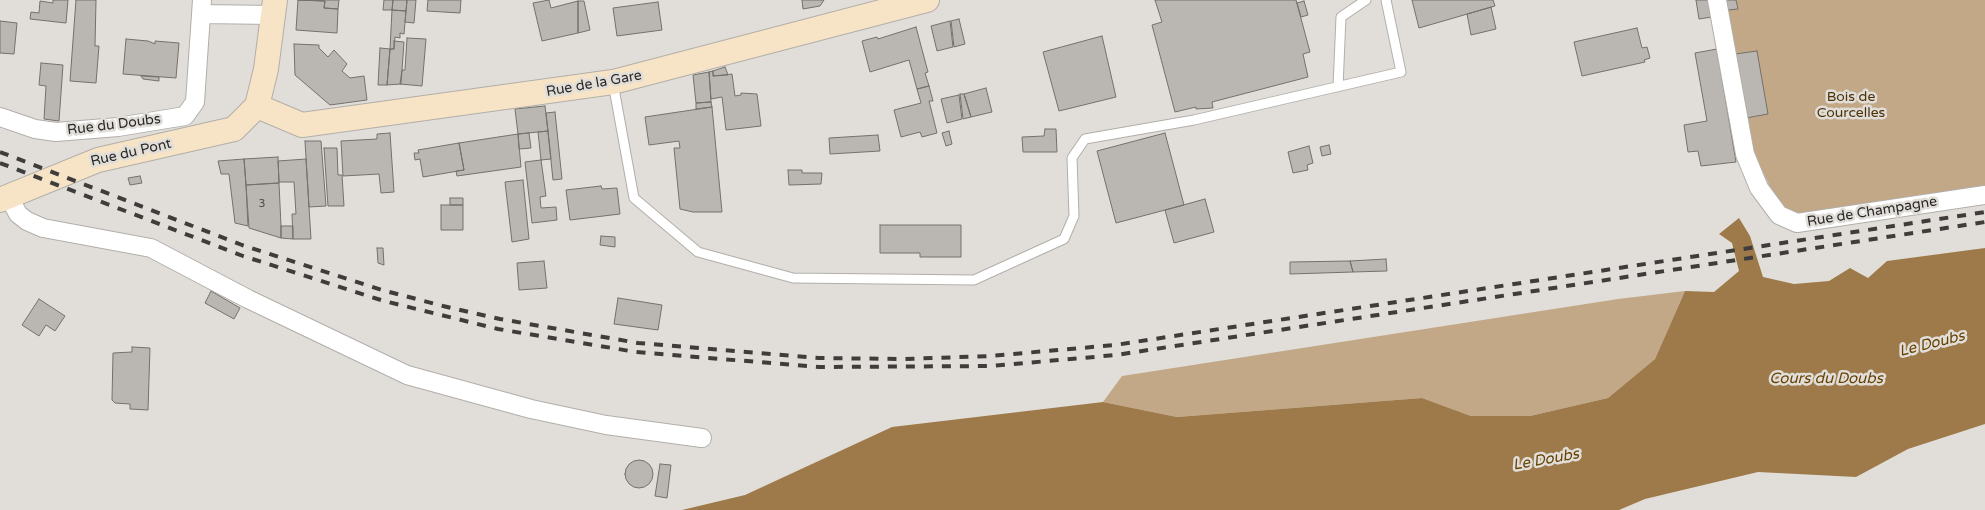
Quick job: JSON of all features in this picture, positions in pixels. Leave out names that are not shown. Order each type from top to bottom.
[{"type":"main road","name":"Rue de la Gare","points":[[257,106],[302,126],[614,82],[927,0]]},
{"type":"main road","points":[[257,106],[266,69],[274,7]]},
{"type":"main road","name":"Rue du Pont","points":[[4,198],[98,160],[234,129],[257,106]]},
{"type":"street","name":"Rue de Champagne","points":[[1717,0],[1745,154],[1759,188],[1779,216],[1788,221],[1805,223],[1985,195]]},
{"type":"street","name":"Rue du Doubs","points":[[0,117],[35,129],[56,132],[118,127],[184,116],[195,102],[202,7],[274,7]]},
{"type":"street","points":[[4,198],[27,221],[43,228],[150,248],[248,299],[406,375],[531,409],[606,425],[702,438]]},
{"type":"lane","points":[[1338,87],[1341,16],[1366,0]]},
{"type":"lane","points":[[614,82],[634,198],[698,252],[793,278],[974,280],[1064,239],[1074,216],[1072,158],[1085,139],[1194,120],[1401,72],[1386,0]]},
{"type":"green space","name":"Bois de Courcelles","points":[[1726,0],[1985,0],[1985,190],[1795,217],[1775,197],[1753,152]]},
{"type":"green space","points":[[1685,291],[1655,359],[1608,398],[1530,416],[1471,416],[1422,398],[1177,417],[1103,402],[1122,376],[1618,299]]},
{"type":"water","name":"Cours du Doubs","points":[[1739,218],[1750,236],[1763,277],[1794,284],[1829,281],[1850,268],[1868,278],[1887,261],[1985,248],[1985,424],[1908,449],[1856,477],[1758,472],[1645,499],[1619,510],[682,510],[745,495],[892,427],[1103,402],[1177,417],[1422,398],[1471,416],[1530,416],[1608,398],[1655,359],[1685,291],[1714,292],[1739,271],[1732,243],[1719,234]]},
{"type":"building","points":[[53,0],[68,0],[66,23],[30,19],[31,12],[39,13],[40,1],[53,3]]},
{"type":"building","points":[[76,0],[96,0],[95,46],[99,46],[96,83],[70,81]]},
{"type":"building","points":[[298,0],[339,0],[338,9],[324,8],[325,1]]},
{"type":"building","points":[[298,0],[325,1],[324,8],[338,9],[337,33],[296,30]]},
{"type":"building","points":[[384,0],[393,0],[392,10],[383,10]]},
{"type":"building","points":[[393,0],[407,0],[406,11],[392,10]]},
{"type":"building","points":[[407,0],[416,0],[414,23],[405,22]]},
{"type":"building","points":[[428,0],[461,0],[460,13],[427,11]]},
{"type":"building","points":[[549,0],[551,8],[578,1],[578,33],[542,41],[533,3]]},
{"type":"building","points":[[802,0],[824,0],[820,6],[803,9]]},
{"type":"building","points":[[1155,0],[1296,0],[1310,52],[1303,54],[1308,77],[1212,102],[1213,108],[1196,109],[1196,107],[1175,112],[1152,25],[1162,22]]},
{"type":"building","points":[[1412,0],[1493,0],[1495,6],[1419,28]]},
{"type":"building","points":[[1696,0],[1709,0],[1712,17],[1699,19]]},
{"type":"building","points":[[1726,0],[1736,0],[1738,9],[1728,10]]},
{"type":"building","points":[[578,1],[584,1],[590,30],[578,33]]},
{"type":"building","points":[[1304,1],[1308,15],[1301,17],[1297,3]]},
{"type":"building","points":[[658,2],[662,30],[617,36],[613,8]]},
{"type":"building","points":[[1491,7],[1496,29],[1471,35],[1467,14]]},
{"type":"building","points":[[392,10],[406,11],[404,34],[400,33],[400,38],[395,37],[394,49],[390,49]]},
{"type":"building","points":[[959,19],[965,44],[954,47],[951,21]]},
{"type":"building","points":[[0,21],[17,23],[14,54],[0,53]]},
{"type":"building","points":[[950,21],[953,47],[937,51],[931,26]]},
{"type":"building","points":[[916,27],[928,72],[925,73],[929,86],[917,89],[909,60],[870,72],[862,41],[877,37],[878,39]]},
{"type":"building","points":[[1637,28],[1642,48],[1647,47],[1650,58],[1644,60],[1645,62],[1582,76],[1574,42]]},
{"type":"building","points":[[1102,36],[1116,97],[1059,111],[1043,52]]},
{"type":"building","points":[[407,38],[426,39],[422,86],[400,84],[402,70],[405,70]]},
{"type":"building","points":[[126,39],[148,41],[155,44],[155,41],[179,43],[176,78],[123,74]]},
{"type":"building","points":[[394,41],[404,42],[401,84],[387,85],[390,49],[394,49]]},
{"type":"building","points":[[294,44],[319,45],[319,48],[328,57],[334,50],[347,64],[342,71],[350,78],[364,76],[367,100],[330,105],[295,75]]},
{"type":"building","points":[[380,48],[390,49],[387,85],[378,85]]},
{"type":"building","points":[[1717,49],[1736,162],[1701,166],[1698,151],[1688,152],[1684,125],[1707,121],[1695,53]]},
{"type":"building","points":[[1757,51],[1768,114],[1746,118],[1735,54]]},
{"type":"building","points":[[41,63],[63,65],[59,121],[44,119],[46,86],[39,85]]},
{"type":"building","points":[[725,67],[728,75],[713,76],[713,71]]},
{"type":"building","points":[[713,71],[713,76],[732,74],[735,96],[741,95],[741,93],[757,94],[761,126],[726,130],[722,97],[711,99],[709,72]]},
{"type":"building","points":[[709,72],[711,102],[696,103],[693,75]]},
{"type":"building","points":[[141,76],[159,77],[159,81],[143,79]]},
{"type":"building","points":[[929,86],[933,101],[929,101],[937,133],[922,137],[920,132],[901,137],[894,110],[921,103],[917,89]]},
{"type":"building","points":[[986,88],[992,112],[971,117],[964,94]]},
{"type":"building","points":[[960,94],[964,94],[971,117],[963,119]]},
{"type":"building","points":[[959,95],[962,119],[947,123],[941,99]]},
{"type":"building","points":[[711,102],[712,107],[696,109],[696,103]]},
{"type":"building","points":[[545,106],[548,131],[518,134],[515,109]]},
{"type":"building","points":[[712,107],[722,212],[693,212],[680,209],[674,148],[680,148],[679,141],[649,145],[645,117]]},
{"type":"building","points":[[555,112],[562,179],[553,180],[546,113]]},
{"type":"building","points":[[1045,129],[1056,129],[1057,152],[1023,152],[1022,137],[1044,136]]},
{"type":"building","points":[[548,131],[551,159],[541,160],[538,132]]},
{"type":"building","points":[[949,131],[952,144],[946,146],[942,133]]},
{"type":"building","points":[[390,133],[394,192],[381,193],[379,174],[343,176],[341,141],[377,139],[377,134]]},
{"type":"building","points":[[529,133],[531,148],[519,149],[518,134]]},
{"type":"building","points":[[1165,133],[1184,205],[1116,223],[1097,151]]},
{"type":"building","points":[[518,134],[521,167],[457,176],[456,171],[464,170],[459,143]]},
{"type":"building","points":[[878,135],[880,151],[830,154],[829,138]]},
{"type":"building","points":[[305,141],[321,141],[326,206],[309,207]]},
{"type":"building","points":[[459,143],[464,170],[423,177],[420,159],[415,160],[414,153],[419,153],[418,150]]},
{"type":"building","points":[[1329,145],[1331,154],[1322,156],[1320,147]]},
{"type":"building","points":[[1309,146],[1313,163],[1307,165],[1308,170],[1293,173],[1288,152]]},
{"type":"building","points":[[324,148],[337,148],[338,175],[342,175],[344,206],[328,206]]},
{"type":"building","points":[[278,157],[279,183],[246,185],[244,159]]},
{"type":"building","points":[[244,159],[248,226],[235,223],[229,174],[221,174],[218,161]]},
{"type":"building","points":[[306,159],[311,239],[293,239],[292,214],[296,214],[294,182],[279,182],[278,161]]},
{"type":"building","points":[[541,160],[546,196],[540,197],[541,208],[556,207],[557,220],[532,223],[525,162]]},
{"type":"building","points":[[788,170],[802,170],[802,173],[822,173],[821,184],[789,185]]},
{"type":"building","points":[[140,176],[142,183],[130,185],[128,178]]},
{"type":"building","points":[[523,180],[529,239],[512,242],[505,182]]},
{"type":"building","points":[[279,183],[281,238],[249,228],[246,185]]},
{"type":"building","points":[[601,186],[602,189],[617,188],[620,214],[570,220],[566,190]]},
{"type":"building","points":[[450,198],[463,198],[463,205],[450,205]]},
{"type":"building","points":[[1205,199],[1214,232],[1174,243],[1165,210]]},
{"type":"building","points":[[441,205],[463,205],[463,230],[441,230]]},
{"type":"building","points":[[880,225],[961,225],[961,257],[920,257],[920,253],[880,253]]},
{"type":"building","points":[[281,226],[293,226],[293,239],[281,238]]},
{"type":"building","points":[[601,236],[615,237],[615,247],[600,245]]},
{"type":"building","points":[[377,248],[383,248],[384,265],[378,263]]},
{"type":"building","points":[[1386,259],[1387,271],[1353,272],[1350,261]]},
{"type":"building","points":[[544,261],[547,288],[519,290],[517,263]]},
{"type":"building","points":[[1350,261],[1353,272],[1290,274],[1290,262]]},
{"type":"building","points":[[211,291],[240,308],[234,319],[205,303]]},
{"type":"building","points":[[618,298],[662,305],[658,330],[614,324]]},
{"type":"building","points":[[39,299],[65,316],[55,331],[46,325],[39,336],[22,325]]},
{"type":"building","points":[[132,347],[150,348],[148,410],[130,409],[130,404],[115,403],[112,400],[113,353],[132,352]]},
{"type":"building","points":[[639,460],[649,464],[653,474],[649,484],[639,488],[629,484],[625,474],[629,464]]},
{"type":"building","points":[[660,464],[671,465],[667,498],[655,496]]},
{"type":"railway","points":[[0,152],[242,245],[382,290],[443,306],[500,319],[638,343],[819,358],[905,359],[990,356],[1115,345],[1985,212]]},
{"type":"railway","points":[[0,163],[243,256],[384,301],[498,329],[636,352],[819,367],[991,366],[1116,355],[1985,222]]},
{"type":"water label","name":"Le Doubs","points":[[1932,344]]},
{"type":"water label","name":"Le Doubs","points":[[1546,460]]}]
